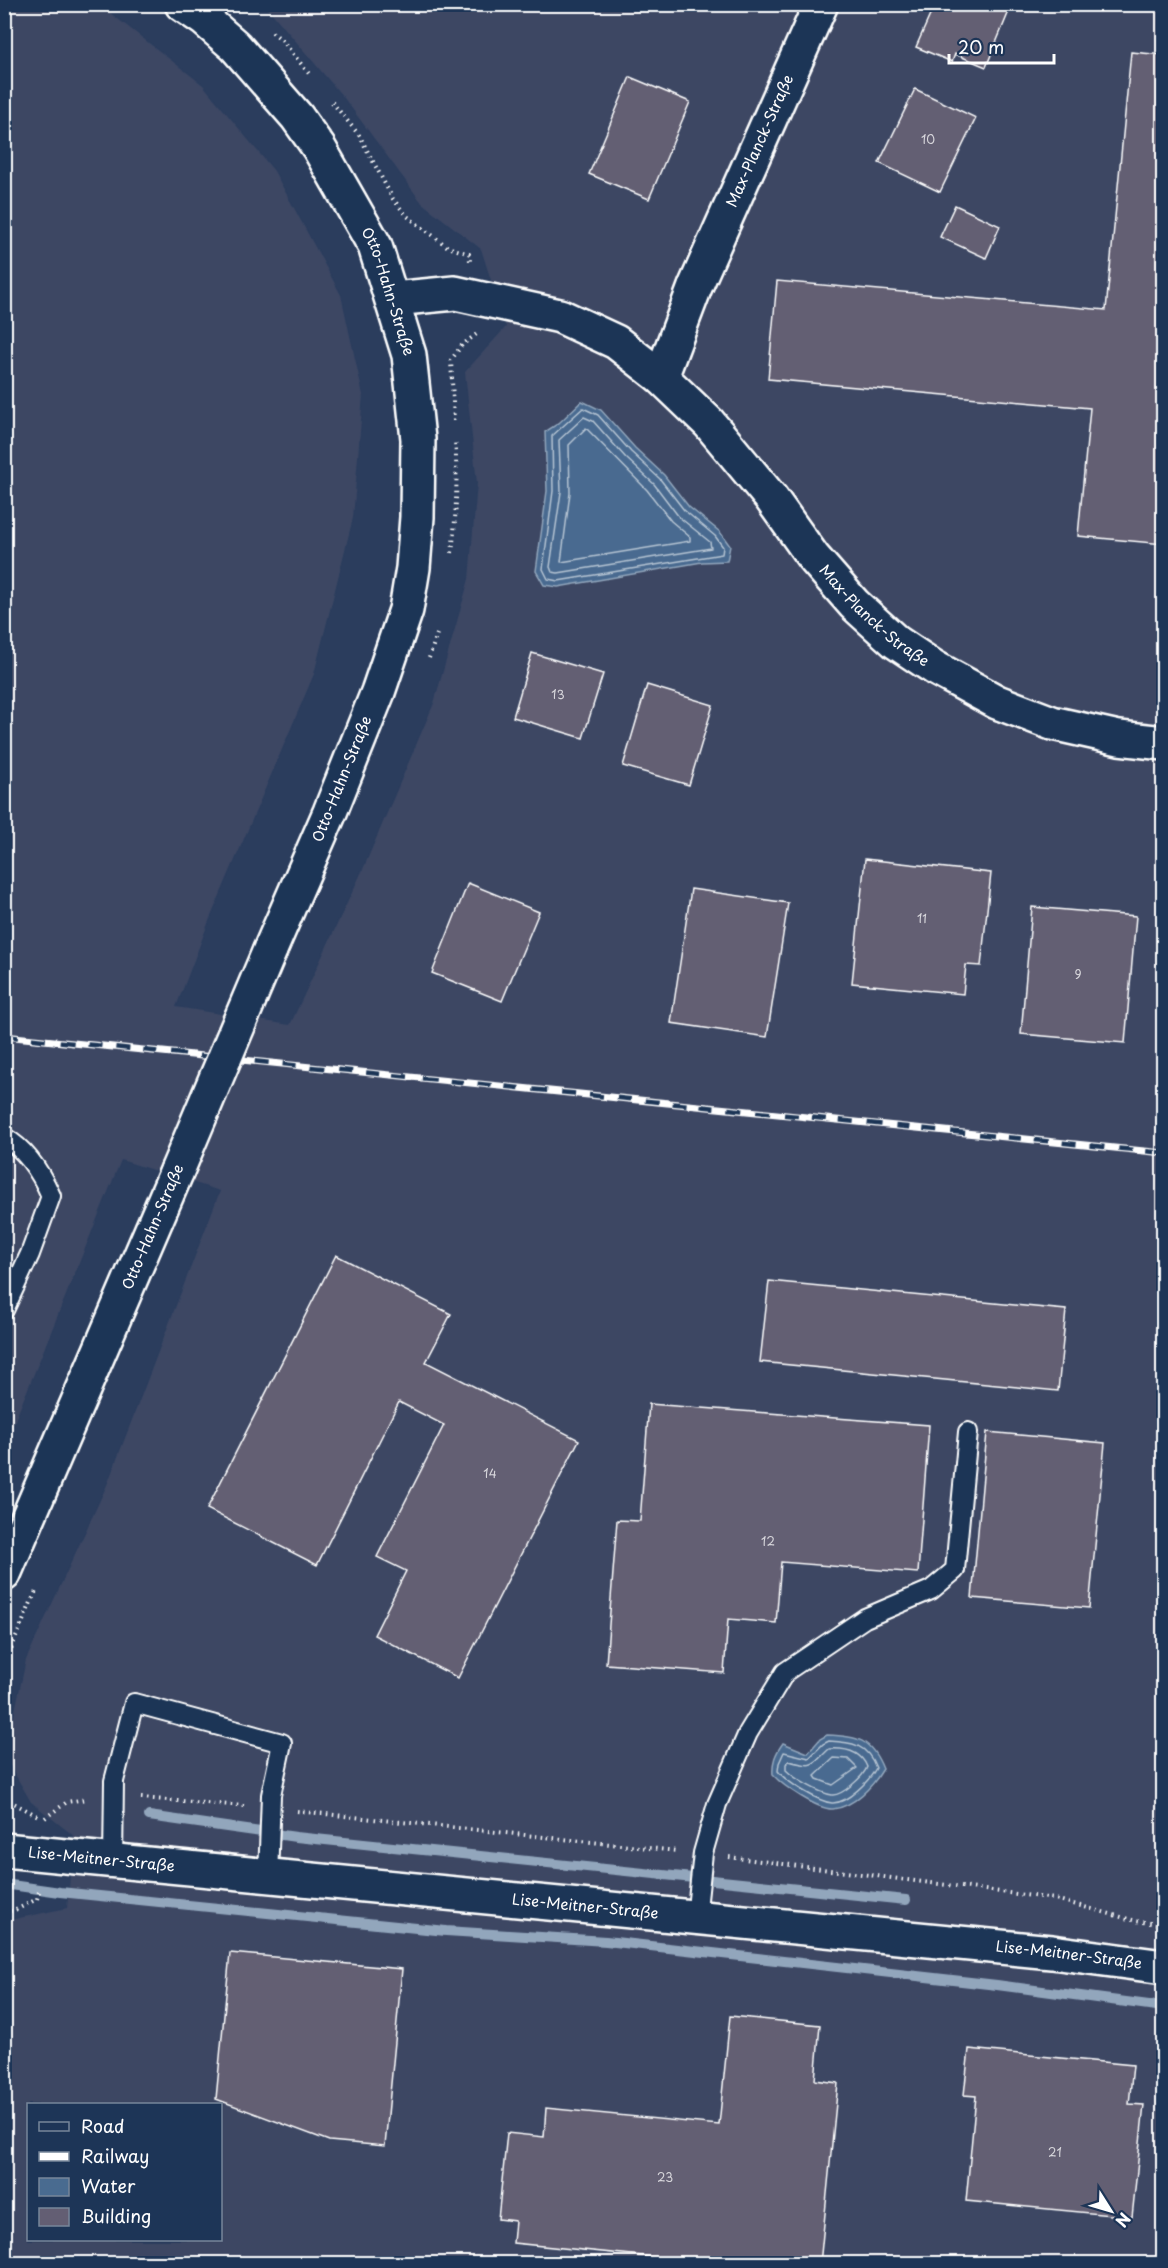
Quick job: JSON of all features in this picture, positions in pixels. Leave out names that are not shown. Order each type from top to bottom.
[{"type":"street","name":"Otto-Hahn-Straße","points":[[4,1574],[330,812],[378,692],[406,610],[413,568],[417,517],[418,439],[409,355],[375,246],[309,134],[235,46],[204,19],[182,4]]},
{"type":"street","name":"Max-Planck-Straße","points":[[661,377],[695,287],[821,4]]},
{"type":"street","name":"Max-Planck-Straße","points":[[393,299],[455,293],[561,316],[616,342],[661,377],[710,423],[771,498],[813,557],[854,604],[896,642],[935,668],[997,702],[1052,723],[1119,738],[1164,743]]},
{"type":"street","name":"Lise-Meitner-Straße","points":[[4,1850],[1052,1952],[1164,1967]]},
{"type":"lane","points":[[4,1137],[23,1150],[43,1178],[51,1196],[30,1254],[4,1310]]},
{"type":"lane","points":[[696,1918],[703,1853],[717,1804],[748,1733],[785,1672],[865,1618],[931,1590],[955,1570],[968,1432]]},
{"type":"lane","points":[[113,1862],[114,1781],[134,1703],[282,1743],[271,1795],[268,1877]]},
{"type":"path","points":[[44,1819],[67,1802],[114,1795],[271,1809],[703,1853],[1055,1899],[1136,1921],[1164,1925]]},
{"type":"shaded area","points":[[5,5],[96,5],[105,9],[203,85],[274,171],[341,295],[363,395],[353,518],[314,674],[209,921],[176,1007],[290,1025],[364,867],[434,703],[469,579],[477,483],[465,372],[506,327],[481,249],[422,203],[344,98],[265,5],[1163,5],[1163,2263],[5,2263],[5,1921],[67,1908],[74,1836],[31,1802],[5,1757],[26,1660],[107,1485],[220,1191],[121,1160],[5,1445]]},
{"type":"water","points":[[582,401],[601,410],[635,448],[664,475],[689,507],[720,532],[730,546],[727,561],[702,562],[558,587],[544,585],[536,571],[547,491],[545,432],[559,423]]},
{"type":"water","points":[[827,1735],[862,1741],[874,1751],[883,1769],[862,1795],[848,1804],[833,1809],[810,1802],[773,1775],[775,1758],[783,1743],[808,1753],[820,1739]]},
{"type":"building","points":[[935,4],[1012,4],[986,67],[955,54],[952,62],[916,47]]},
{"type":"building","points":[[1131,52],[1164,55],[1164,544],[1078,536],[1090,408],[768,379],[777,281],[1106,310]]},
{"type":"building","points":[[630,77],[690,102],[649,199],[589,174]]},
{"type":"building","points":[[915,89],[976,118],[940,192],[879,163]]},
{"type":"building","points":[[955,205],[1000,226],[986,258],[940,237]]},
{"type":"building","points":[[532,653],[603,674],[583,738],[513,717]]},
{"type":"building","points":[[647,685],[713,705],[689,785],[623,766]]},
{"type":"building","points":[[865,859],[991,873],[981,966],[966,965],[963,994],[852,983]]},
{"type":"building","points":[[468,883],[539,912],[502,1001],[432,973]]},
{"type":"building","points":[[691,889],[788,903],[767,1037],[671,1023]]},
{"type":"building","points":[[1032,907],[1136,916],[1125,1043],[1021,1034]]},
{"type":"building","points":[[336,1255],[451,1314],[426,1362],[579,1440],[458,1678],[374,1635],[406,1571],[377,1557],[444,1425],[399,1402],[317,1565],[207,1509]]},
{"type":"building","points":[[769,1281],[1066,1310],[1058,1391],[760,1362]]},
{"type":"building","points":[[649,1404],[929,1425],[918,1573],[781,1562],[776,1623],[728,1619],[724,1673],[606,1664],[617,1520],[640,1521]]},
{"type":"building","points":[[987,1432],[1105,1443],[1089,1608],[972,1598]]},
{"type":"building","points":[[230,1953],[402,1969],[385,2146],[329,2141],[216,2099]]},
{"type":"building","points":[[730,2016],[820,2025],[815,2080],[838,2083],[820,2264],[722,2264],[513,2243],[515,2221],[498,2219],[507,2133],[544,2137],[546,2108],[719,2125]]},
{"type":"building","points":[[969,2049],[1133,2065],[1129,2104],[1144,2105],[1132,2217],[966,2201],[976,2096],[964,2095]]},
{"type":"waterway","points":[[149,1816],[296,1837],[906,1900]]},
{"type":"waterway","points":[[4,1884],[60,1892],[446,1931],[606,1941],[997,1985],[1164,2007]]},
{"type":"railway","points":[[4,1036],[1164,1153]]}]
